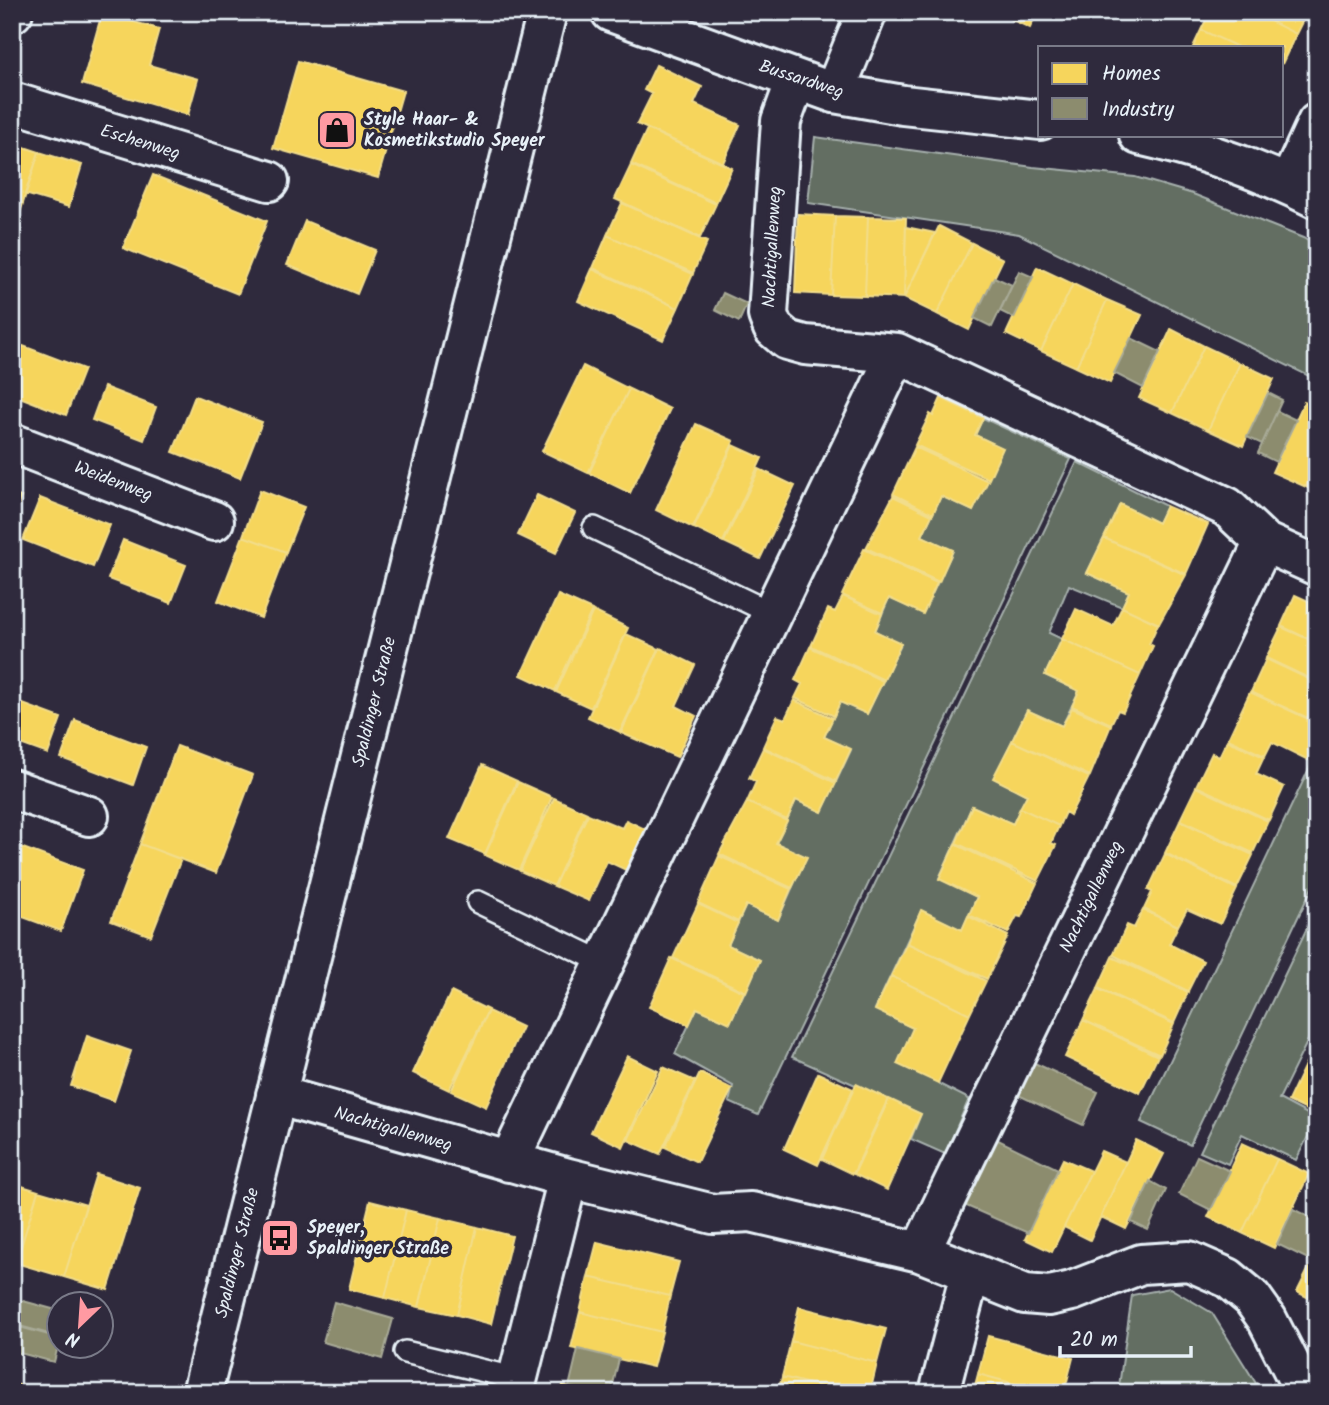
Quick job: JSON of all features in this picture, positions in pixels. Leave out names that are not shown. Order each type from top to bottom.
[{"type":"street","name":"Spaldinger Straße","points":[[202,1393],[547,12]]},
{"type":"street","name":"Bussardweg","points":[[611,12],[834,93],[903,105],[1038,120]]},
{"type":"street","points":[[834,93],[867,12]]},
{"type":"street","name":"Nachtigallenweg","points":[[796,80],[781,121],[768,315],[773,328],[787,340],[805,345],[897,353],[1227,507],[1264,542],[1317,566]]},
{"type":"street","name":"Eschenweg","points":[[12,102],[269,181]]},
{"type":"street","points":[[1144,136],[1172,142],[1303,191],[1317,123]]},
{"type":"street","points":[[509,1163],[897,353]]},
{"type":"street","name":"Weidenweg","points":[[12,443],[214,521]]},
{"type":"street","name":"Nachtigallenweg","points":[[920,1252],[1264,542]]},
{"type":"street","points":[[12,789],[89,816]]},
{"type":"street","name":"Nachtigallenweg","points":[[276,1095],[509,1163],[713,1214],[751,1212],[920,1252],[1025,1294],[1049,1296],[1106,1280],[1141,1264],[1189,1261],[1228,1278],[1252,1298],[1267,1319],[1305,1393]]},
{"type":"street","points":[[516,1386],[568,1178]]},
{"type":"street","points":[[939,1393],[970,1274]]},
{"type":"lane","points":[[594,528],[773,614]]},
{"type":"lane","points":[[478,902],[605,963]]},
{"type":"lane","points":[[405,1352],[516,1386]]},
{"type":"green space","points":[[815,137],[1033,167],[1135,177],[1193,194],[1303,238],[1317,246],[1317,380],[1019,234],[808,203]]},
{"type":"green space","points":[[983,418],[1071,459],[758,1115],[729,1102],[733,1086],[675,1054],[697,1008],[730,1022],[760,960],[728,945],[746,905],[778,920],[806,857],[776,843],[796,800],[822,812],[851,750],[824,737],[840,702],[867,714],[901,644],[875,631],[889,598],[923,613],[953,551],[922,536],[941,496],[973,511],[1002,448],[975,435]]},
{"type":"green space","points":[[1077,462],[1166,506],[1158,523],[1120,505],[1087,573],[1129,592],[1122,607],[1069,585],[1049,633],[1062,639],[1045,675],[1079,691],[1062,726],[1027,710],[994,778],[1027,795],[1013,824],[972,806],[939,878],[977,897],[962,930],[921,911],[875,1009],[913,1028],[939,1084],[969,1099],[945,1154],[911,1139],[921,1114],[792,1057]]},
{"type":"green space","points":[[1317,752],[1317,877],[1190,1145],[1141,1122]]},
{"type":"green space","points":[[1317,907],[1317,1022],[1279,1099],[1317,1119],[1296,1160],[1242,1134],[1228,1164],[1200,1152]]},
{"type":"green space","points":[[1170,1288],[1212,1313],[1262,1393],[1118,1393],[1132,1295]]},
{"type":"building: Homes","points":[[995,12],[1037,12],[1030,28]]},
{"type":"building: Homes","points":[[1210,12],[1252,12],[1296,34],[1284,60],[1284,46],[1236,46],[1201,30]]},
{"type":"building: Homes","points":[[1252,12],[1307,12],[1296,34]]},
{"type":"building: Homes","points":[[102,13],[159,29],[149,65],[198,79],[188,115],[82,84]]},
{"type":"building: Homes","points":[[1201,30],[1236,46],[1193,46]]},
{"type":"building: Homes","points":[[298,61],[403,91],[378,178],[273,148]]},
{"type":"building: Homes","points":[[656,65],[702,87],[694,104],[740,125],[723,163],[637,124],[652,94],[644,90]]},
{"type":"building: Homes","points":[[647,129],[732,168],[716,203],[631,164]]},
{"type":"building: Homes","points":[[12,143],[39,152],[19,216],[12,214]]},
{"type":"building: Homes","points":[[39,152],[82,165],[69,207],[25,194]]},
{"type":"building: Homes","points":[[631,165],[716,204],[700,238],[615,199]]},
{"type":"building: Homes","points":[[153,175],[267,221],[238,294],[123,248]]},
{"type":"building: Homes","points":[[622,203],[707,242],[693,273],[607,235]]},
{"type":"building: Homes","points":[[798,214],[835,216],[831,295],[795,293]]},
{"type":"building: Homes","points":[[835,216],[868,217],[865,296],[831,295]]},
{"type":"building: Homes","points":[[868,217],[906,218],[904,298],[865,296]]},
{"type":"building: Homes","points":[[305,221],[375,250],[357,294],[287,265]]},
{"type":"building: Homes","points":[[939,226],[972,243],[937,314],[904,298]]},
{"type":"building: Homes","points":[[906,227],[935,233],[904,298]]},
{"type":"building: Homes","points":[[607,235],[693,274],[678,308],[593,268]]},
{"type":"building: Homes","points":[[972,243],[1003,259],[969,330],[937,314]]},
{"type":"building: Homes","points":[[1037,267],[1073,284],[1041,351],[1006,334]]},
{"type":"building: Homes","points":[[592,269],[678,308],[663,340],[578,301]]},
{"type":"building: Homes","points":[[1073,284],[1107,300],[1076,367],[1041,351]]},
{"type":"building: Homes","points":[[1107,300],[1142,315],[1110,383],[1076,367]]},
{"type":"building: Homes","points":[[1171,329],[1204,346],[1172,413],[1139,398]]},
{"type":"building: Homes","points":[[23,346],[84,369],[66,415],[12,394],[12,373]]},
{"type":"building: Homes","points":[[1204,346],[1240,363],[1208,430],[1172,413]]},
{"type":"building: Homes","points":[[1240,363],[1274,379],[1243,446],[1208,430]]},
{"type":"building: Homes","points":[[583,366],[629,389],[588,473],[542,451]]},
{"type":"building: Homes","points":[[104,387],[156,407],[144,440],[92,420]]},
{"type":"building: Homes","points":[[629,389],[670,409],[630,493],[589,473]]},
{"type":"building: Homes","points":[[195,396],[262,422],[240,478],[173,452]]},
{"type":"building: Homes","points":[[941,398],[983,418],[975,435],[1003,448],[989,479],[915,445]]},
{"type":"building: Homes","points":[[1304,402],[1317,407],[1317,463],[1306,487],[1272,472]]},
{"type":"building: Homes","points":[[696,424],[734,441],[693,528],[656,510]]},
{"type":"building: Homes","points":[[733,445],[762,458],[723,542],[694,528]]},
{"type":"building: Homes","points":[[915,447],[988,481],[973,511],[941,496],[933,514],[893,494]]},
{"type":"building: Homes","points":[[1317,463],[1317,492],[1306,487]]},
{"type":"building: Homes","points":[[759,469],[795,486],[760,559],[724,542]]},
{"type":"building: Homes","points":[[260,490],[304,507],[286,552],[243,536]]},
{"type":"building: Homes","points":[[12,494],[21,497],[12,521]]},
{"type":"building: Homes","points":[[537,495],[575,513],[556,553],[518,535]]},
{"type":"building: Homes","points":[[893,496],[932,515],[922,536],[953,550],[939,582],[866,548]]},
{"type":"building: Homes","points":[[40,498],[110,525],[93,567],[23,540]]},
{"type":"building: Homes","points":[[1120,504],[1158,523],[1166,506],[1208,524],[1186,574],[1104,538]]},
{"type":"building: Homes","points":[[243,536],[286,552],[261,618],[218,601]]},
{"type":"building: Homes","points":[[1104,538],[1186,575],[1159,624],[1122,607],[1129,592],[1087,573]]},
{"type":"building: Homes","points":[[123,540],[186,565],[171,603],[108,579]]},
{"type":"building: Homes","points":[[864,549],[937,583],[923,614],[889,598],[882,613],[842,595]]},
{"type":"building: Homes","points":[[558,595],[592,610],[555,691],[521,675]]},
{"type":"building: Homes","points":[[1295,595],[1317,605],[1317,643],[1281,626]]},
{"type":"building: Homes","points":[[843,596],[882,614],[875,631],[901,643],[884,680],[811,646],[828,609],[835,612]]},
{"type":"building: Homes","points":[[1122,607],[1158,624],[1149,644],[1153,646],[1140,675],[1062,639],[1076,609],[1113,626]]},
{"type":"building: Homes","points":[[593,611],[628,628],[591,708],[556,692]]},
{"type":"building: Homes","points":[[1281,627],[1317,643],[1317,682],[1266,658]]},
{"type":"building: Homes","points":[[626,634],[659,649],[620,732],[588,717]]},
{"type":"building: Homes","points":[[1062,639],[1140,675],[1123,712],[1118,710],[1111,724],[1072,706],[1079,691],[1045,675]]},
{"type":"building: Homes","points":[[810,647],[883,681],[867,714],[840,702],[834,716],[795,698],[802,684],[795,680]]},
{"type":"building: Homes","points":[[660,648],[695,665],[676,706],[696,716],[677,757],[621,733]]},
{"type":"building: Homes","points":[[1266,659],[1317,683],[1317,722],[1251,692]]},
{"type":"building: Homes","points":[[1250,692],[1317,723],[1317,741],[1308,760],[1272,742],[1265,756],[1228,739]]},
{"type":"building: Homes","points":[[12,700],[61,718],[48,754],[12,741]]},
{"type":"building: Homes","points":[[794,700],[833,718],[824,737],[851,749],[836,781],[763,747],[777,716],[785,719]]},
{"type":"building: Homes","points":[[1072,708],[1111,725],[1090,776],[1012,741],[1027,710],[1062,726]]},
{"type":"building: Homes","points":[[75,720],[146,747],[133,785],[61,758]]},
{"type":"building: Homes","points":[[1227,740],[1264,757],[1256,774],[1284,787],[1269,820],[1196,786],[1212,753],[1219,757]]},
{"type":"building: Homes","points":[[1012,741],[1089,777],[1070,815],[1065,812],[1059,826],[1020,808],[1027,795],[993,778]]},
{"type":"building: Homes","points":[[177,746],[253,775],[216,873],[140,844]]},
{"type":"building: Homes","points":[[763,748],[836,783],[822,812],[796,800],[787,820],[747,802],[756,782],[749,778]]},
{"type":"building: Homes","points":[[482,765],[517,781],[485,854],[449,839]]},
{"type":"building: Homes","points":[[518,782],[552,797],[519,870],[485,855]]},
{"type":"building: Homes","points":[[1196,787],[1268,821],[1253,853],[1180,820]]},
{"type":"building: Homes","points":[[554,798],[587,813],[554,886],[520,871]]},
{"type":"building: Homes","points":[[747,802],[787,821],[776,843],[807,857],[792,888],[719,854]]},
{"type":"building: Homes","points":[[972,806],[1013,824],[1020,808],[1059,826],[1051,843],[1056,845],[1038,881],[956,843]]},
{"type":"building: Homes","points":[[588,814],[622,828],[626,820],[647,830],[628,871],[607,861],[589,901],[554,886]]},
{"type":"building: Homes","points":[[1180,821],[1253,855],[1237,888],[1165,853]]},
{"type":"building: Homes","points":[[12,844],[83,870],[61,931],[12,913]]},
{"type":"building: Homes","points":[[140,844],[181,859],[151,936],[111,921]]},
{"type":"building: Homes","points":[[955,844],[1037,883],[1021,917],[1017,916],[1008,933],[969,915],[977,897],[939,879]]},
{"type":"building: Homes","points":[[1165,854],[1237,889],[1220,924],[1187,909],[1178,926],[1144,909],[1152,892],[1148,890]]},
{"type":"building: Homes","points":[[719,856],[791,889],[778,920],[746,905],[738,922],[698,903]]},
{"type":"building: Homes","points":[[698,904],[738,923],[728,945],[760,960],[746,992],[673,958]]},
{"type":"building: Homes","points":[[921,910],[962,930],[968,916],[1008,936],[987,979],[907,943]]},
{"type":"building: Homes","points":[[1143,910],[1178,926],[1169,944],[1203,961],[1188,991],[1113,955],[1127,925],[1134,928]]},
{"type":"building: Homes","points":[[907,943],[986,981],[970,1014],[891,976]]},
{"type":"building: Homes","points":[[1112,957],[1188,992],[1174,1023],[1098,988]]},
{"type":"building: Homes","points":[[671,958],[744,992],[730,1023],[697,1008],[689,1025],[649,1007]]},
{"type":"building: Homes","points":[[891,976],[970,1014],[938,1083],[897,1064],[913,1028],[875,1010]]},
{"type":"building: Homes","points":[[1098,989],[1174,1024],[1160,1055],[1083,1020]]},
{"type":"building: Homes","points":[[451,992],[488,1010],[449,1090],[413,1073]]},
{"type":"building: Homes","points":[[488,1011],[522,1027],[486,1107],[451,1091]]},
{"type":"building: Homes","points":[[1083,1020],[1158,1056],[1140,1093],[1065,1057]]},
{"type":"building: Homes","points":[[87,1036],[131,1051],[114,1101],[71,1086]]},
{"type":"building: Homes","points":[[1317,1042],[1317,1073],[1304,1067]]},
{"type":"building: Homes","points":[[627,1056],[658,1071],[623,1147],[591,1132]]},
{"type":"building: Homes","points":[[663,1067],[695,1081],[660,1154],[628,1140]]},
{"type":"building: Homes","points":[[1304,1067],[1317,1073],[1317,1115],[1288,1101]]},
{"type":"building: Homes","points":[[700,1073],[732,1089],[697,1162],[665,1147]]},
{"type":"building: Homes","points":[[818,1073],[853,1089],[818,1165],[784,1149]]},
{"type":"building: Homes","points":[[856,1084],[888,1099],[853,1174],[822,1159]]},
{"type":"building: Homes","points":[[889,1099],[921,1114],[887,1190],[854,1174]]},
{"type":"building: Homes","points":[[1136,1140],[1164,1154],[1126,1229],[1101,1217]]},
{"type":"building: Homes","points":[[1242,1143],[1277,1159],[1242,1233],[1208,1217]]},
{"type":"building: Homes","points":[[1101,1151],[1126,1162],[1090,1240],[1064,1227]]},
{"type":"building: Homes","points":[[1063,1159],[1091,1171],[1052,1252],[1025,1239]]},
{"type":"building: Homes","points":[[1277,1159],[1309,1174],[1274,1248],[1242,1233]]},
{"type":"building: Homes","points":[[96,1174],[140,1188],[108,1290],[64,1277]]},
{"type":"building: Homes","points":[[12,1183],[38,1191],[16,1263],[12,1262]]},
{"type":"building: Homes","points":[[38,1191],[86,1205],[64,1277],[16,1263]]},
{"type":"building: Homes","points":[[370,1201],[406,1210],[385,1298],[349,1289]]},
{"type":"building: Homes","points":[[406,1210],[440,1218],[419,1307],[385,1298]]},
{"type":"building: Homes","points":[[440,1218],[477,1227],[457,1315],[419,1307]]},
{"type":"building: Homes","points":[[477,1227],[512,1236],[491,1324],[457,1315]]},
{"type":"building: Homes","points":[[597,1242],[679,1262],[670,1296],[588,1277]]},
{"type":"building: Homes","points":[[1317,1252],[1317,1302],[1297,1292]]},
{"type":"building: Homes","points":[[588,1277],[670,1296],[662,1332],[580,1312]]},
{"type":"building: Homes","points":[[799,1307],[886,1329],[877,1363],[791,1341]]},
{"type":"building: Homes","points":[[580,1312],[662,1332],[653,1367],[571,1348]]},
{"type":"building: Homes","points":[[988,1336],[1073,1358],[1064,1393],[1049,1393],[978,1374]]},
{"type":"building: Homes","points":[[791,1341],[877,1363],[870,1393],[845,1393],[782,1377]]},
{"type":"building: Homes","points":[[978,1374],[1049,1393],[973,1393]]},
{"type":"building: Homes","points":[[782,1377],[845,1393],[778,1393]]},
{"type":"building: Homes","points":[[12,1383],[42,1392],[42,1393],[12,1393]]},
{"type":"building: Homes","points":[[563,1385],[569,1387],[592,1393],[561,1393]]},
{"type":"building: Industry","points":[[1019,271],[1033,277],[1014,318],[1000,311]]},
{"type":"building: Industry","points":[[994,277],[1012,285],[992,327],[974,318]]},
{"type":"building: Industry","points":[[723,293],[747,304],[739,322],[715,310]]},
{"type":"building: Industry","points":[[1131,338],[1160,352],[1143,388],[1114,373]]},
{"type":"building: Industry","points":[[1268,393],[1282,400],[1262,444],[1247,437]]},
{"type":"building: Industry","points":[[1277,411],[1296,420],[1276,462],[1258,453]]},
{"type":"building: Industry","points":[[1030,1061],[1098,1092],[1083,1125],[1014,1093]]},
{"type":"building: Industry","points":[[994,1138],[1058,1169],[1028,1233],[962,1204]]},
{"type":"building: Industry","points":[[1197,1156],[1230,1171],[1211,1210],[1179,1194]]},
{"type":"building: Industry","points":[[1150,1181],[1166,1190],[1148,1230],[1131,1222]]},
{"type":"building: Industry","points":[[1293,1209],[1317,1221],[1317,1252],[1312,1261],[1277,1244]]},
{"type":"building: Industry","points":[[12,1298],[46,1307],[46,1333],[12,1324]]},
{"type":"building: Industry","points":[[334,1302],[393,1319],[382,1359],[323,1342]]},
{"type":"building: Industry","points":[[12,1325],[46,1334],[46,1360],[12,1351]]},
{"type":"building: Industry","points":[[578,1349],[619,1359],[611,1393],[592,1393],[569,1387]]},
{"type":"place","name":"Style Haar- & Kosmetikstudio Speyer","points":[[337,130]]},
{"type":"place","name":"Speyer, Spaldinger Straße","points":[[280,1238]]}]
